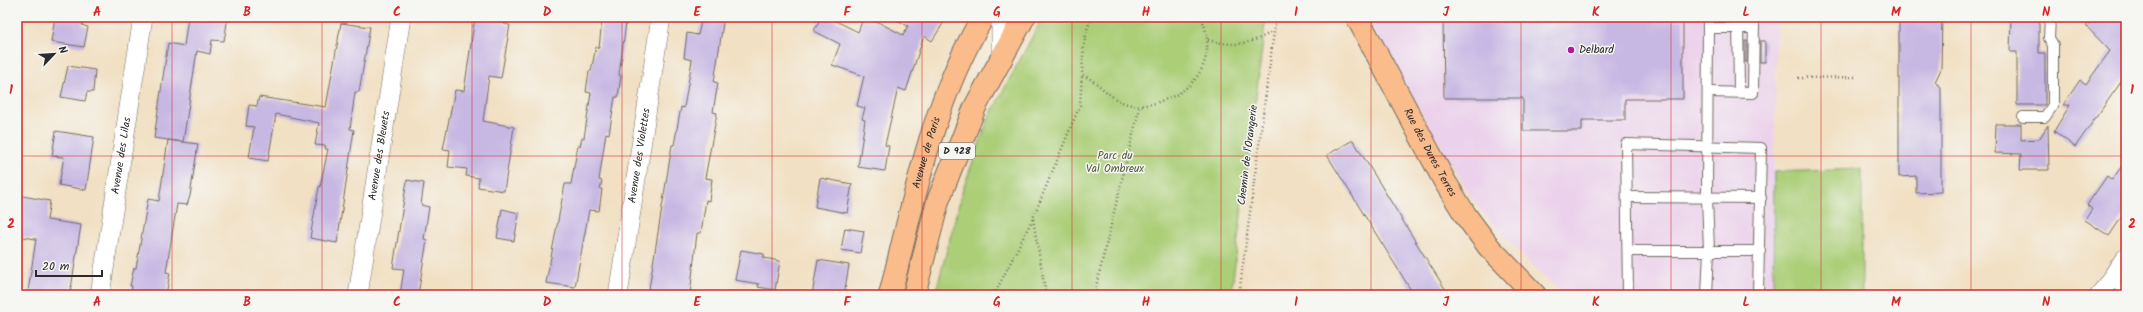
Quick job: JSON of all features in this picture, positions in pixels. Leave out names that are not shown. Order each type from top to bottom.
[{"type":"main road","name":"Avenue de Paris","points":[[890,295],[927,148],[950,81],[983,17]]},
{"type":"main road","name":"Avenue de Paris","points":[[914,295],[938,201],[975,107],[1000,57],[1024,17]]},
{"type":"main road","name":"Rue des Dures Terres","points":[[1357,17],[1445,182],[1466,216],[1489,247],[1520,277],[1535,295]]},
{"type":"main road","name":"Rue des Dures Terres","points":[[1520,277],[1552,295]]},
{"type":"street","name":"Avenue des Lilas","points":[[100,295],[143,17]]},
{"type":"street","name":"Avenue des Bleuets","points":[[358,295],[401,17]]},
{"type":"street","name":"Avenue des Violettes","points":[[618,295],[661,17]]},
{"type":"street","name":"Avenue de Paris","points":[[1000,57],[1001,21],[1003,17]]},
{"type":"street","points":[[2100,295],[2126,258]]},
{"type":"lane","points":[[1707,295],[1709,251],[1707,197],[1708,17]]},
{"type":"lane","points":[[1738,17],[1739,92]]},
{"type":"lane","points":[[1708,92],[1753,93],[1754,17]]},
{"type":"lane","points":[[2023,117],[2045,117],[2052,105],[2052,46],[2049,38],[2050,17]]},
{"type":"lane","points":[[1708,28],[1754,28]]},
{"type":"lane","points":[[1628,295],[1626,144],[1760,148],[1760,251],[1758,295]]},
{"type":"lane","points":[[1627,197],[1760,198]]},
{"type":"lane","points":[[1628,250],[1760,251]]},
{"type":"path","points":[[994,295],[1033,218],[1080,105],[1083,49],[1088,25],[1092,17]]},
{"type":"path","points":[[1082,76],[1092,79],[1122,102],[1140,105],[1170,99],[1184,90],[1197,78],[1205,63],[1208,40],[1201,17]]},
{"type":"path","name":"Chemin de l'Orangerie","points":[[1239,295],[1272,32],[1276,17]]},
{"type":"path","points":[[1208,40],[1227,45],[1240,45],[1255,41],[1272,32]]},
{"type":"path","points":[[1798,78],[1857,77]]},
{"type":"path","points":[[1094,295],[1140,105]]},
{"type":"path","points":[[1033,218],[1046,295]]},
{"type":"shaded area","points":[[1366,17],[1776,17],[1773,295],[1566,295],[1537,271],[1475,204]]},
{"type":"green space","name":"Parc du Val Ombreux","points":[[1043,17],[1266,17],[1231,295],[935,295],[963,189],[989,117]]},
{"type":"green space","points":[[1862,169],[1862,295],[1773,295],[1774,172]]},
{"type":"building","points":[[55,17],[83,17],[82,25],[88,27],[84,47],[51,42]]},
{"type":"building","points":[[188,17],[228,17],[224,41],[212,40],[210,54],[197,51],[183,142],[154,138],[168,43],[184,46]]},
{"type":"building","points":[[475,17],[505,17],[504,24],[510,25],[501,78],[489,76],[483,121],[514,127],[504,191],[478,187],[479,178],[466,176],[467,169],[448,167],[450,150],[443,149],[455,90],[464,91]]},
{"type":"building","points":[[702,17],[724,17],[714,82],[718,83],[713,112],[717,113],[705,178],[712,179],[709,201],[706,200],[701,233],[697,233],[690,295],[648,295],[672,145],[674,145],[681,107],[684,108],[692,60],[684,58],[687,33],[698,35]]},
{"type":"building","points":[[821,17],[828,17],[858,32],[863,19],[878,22],[903,35],[908,26],[891,17],[947,17],[932,41],[924,36],[906,91],[898,88],[885,145],[889,146],[885,171],[858,167],[865,120],[862,119],[865,108],[857,106],[864,76],[832,65],[840,44],[814,31]]},
{"type":"building","points":[[1463,17],[1662,17],[1662,20],[1683,20],[1683,99],[1625,99],[1625,120],[1582,120],[1582,131],[1523,131],[1523,98],[1444,98],[1443,19],[1463,19]]},
{"type":"building","points":[[1899,17],[1942,17],[1941,69],[1935,82],[1941,87],[1941,192],[1916,193],[1916,176],[1899,177]]},
{"type":"building","points":[[2011,17],[2039,17],[2039,53],[2045,53],[2045,105],[2017,105],[2017,52],[2010,52]]},
{"type":"building","points":[[2096,17],[2126,17],[2126,75],[2075,147],[2054,131],[2070,105],[2063,105],[2080,80],[2086,84],[2110,51],[2086,26]]},
{"type":"building","points":[[602,20],[626,23],[619,75],[621,76],[618,97],[615,97],[609,134],[606,133],[599,180],[602,181],[600,189],[602,189],[599,211],[589,210],[575,287],[546,283],[565,184],[571,184],[578,145],[580,146],[582,138],[584,138],[591,93],[586,92],[589,71],[591,71],[596,47],[599,48]]},
{"type":"building","points":[[341,23],[370,27],[359,92],[355,92],[350,129],[354,130],[337,243],[310,238],[319,187],[328,149],[325,149],[326,146],[315,145],[319,123],[276,114],[268,161],[249,158],[254,127],[246,126],[249,105],[257,106],[259,97],[326,107]]},
{"type":"building","points":[[1745,41],[1747,41],[1747,62],[1745,62]]},
{"type":"building","points":[[1760,41],[1765,41],[1765,62],[1760,62]]},
{"type":"building","points":[[68,66],[95,70],[93,92],[87,92],[85,101],[61,97]]},
{"type":"building","points":[[1996,124],[2021,124],[2021,140],[2039,139],[2048,125],[2049,170],[2020,170],[2021,154],[1995,153]]},
{"type":"building","points":[[56,131],[94,137],[86,190],[59,185],[64,157],[52,156]]},
{"type":"building","points":[[168,140],[198,144],[190,196],[187,205],[177,204],[166,272],[170,273],[166,295],[131,295],[132,286],[130,286],[134,268],[136,268],[148,199],[159,201]]},
{"type":"building","points":[[1353,140],[1449,295],[1414,295],[1327,155]]},
{"type":"building","points":[[2126,160],[2126,211],[2109,236],[2085,220],[2092,209],[2087,205],[2107,176],[2112,180]]},
{"type":"building","points":[[820,178],[852,184],[847,213],[815,207]]},
{"type":"building","points":[[407,180],[424,183],[421,205],[429,207],[424,239],[427,240],[418,295],[400,295],[404,269],[393,268]]},
{"type":"building","points":[[17,195],[50,201],[47,220],[81,225],[70,295],[48,295],[28,292],[36,239],[17,236]]},
{"type":"building","points":[[502,209],[519,213],[514,241],[497,238]]},
{"type":"building","points":[[845,228],[864,231],[860,253],[841,250]]},
{"type":"building","points":[[741,250],[764,254],[764,258],[780,261],[775,290],[758,287],[759,284],[735,280]]},
{"type":"building","points":[[818,260],[849,265],[844,295],[812,295]]},
{"type":"place","name":"Delbard","points":[[1571,50]]}]
